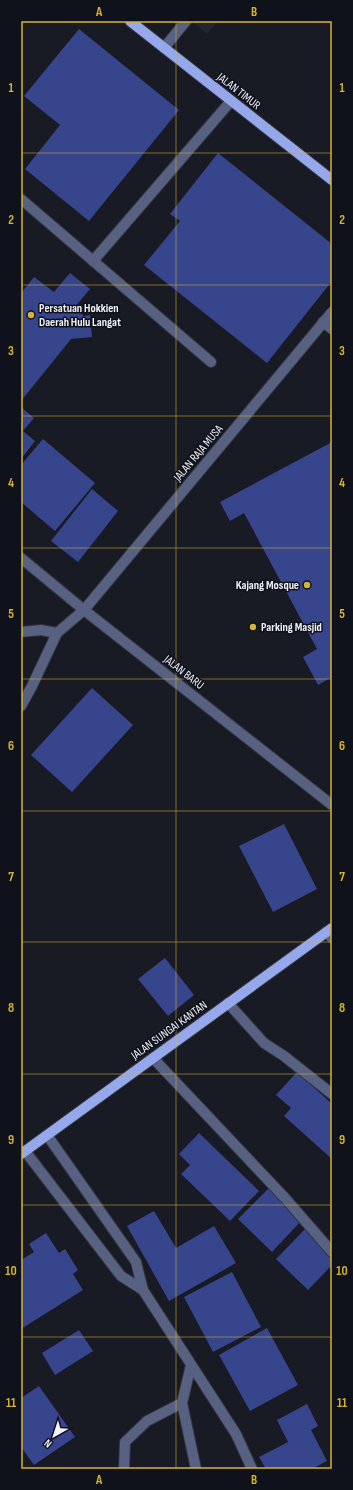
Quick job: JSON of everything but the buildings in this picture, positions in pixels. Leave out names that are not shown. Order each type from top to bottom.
[{"type":"main road","name":"JALAN TIMUR","points":[[130,21],[332,180]]},
{"type":"main road","name":"JALAN SUNGAI KANTAN","points":[[23,1152],[228,1003],[330,933]]},
{"type":"street","points":[[164,48],[186,21]]},
{"type":"street","points":[[93,261],[231,101]]},
{"type":"street","points":[[21,199],[211,362]]},
{"type":"street","name":"JALAN RAJA MUSA","points":[[57,633],[84,610],[332,312]]},
{"type":"street","points":[[324,322],[332,329]]},
{"type":"street","name":"JALAN BARU","points":[[21,558],[84,610],[332,805]]},
{"type":"street","points":[[21,632],[41,630],[57,633],[21,706]]},
{"type":"street","points":[[228,1003],[264,1043],[284,1056],[332,1094]]},
{"type":"street","points":[[153,1058],[285,1198],[332,1252]]},
{"type":"street","points":[[48,1135],[136,1262],[143,1290],[236,1434],[252,1469]]},
{"type":"street","points":[[23,1152],[121,1276],[143,1290]]},
{"type":"street","points":[[191,1365],[182,1403],[196,1469]]},
{"type":"street","points":[[124,1469],[125,1442],[147,1421],[182,1403]]},
{"type":"shaded area","points":[[192,21],[218,21],[207,34]]},
{"type":"place","name":"Persatuan Hokkien Daerah Hulu Langat","points":[[31,315]]},
{"type":"place","name":"Kajang Mosque","points":[[307,585]]},
{"type":"place","name":"Parking Masjid","points":[[253,627]]}]
